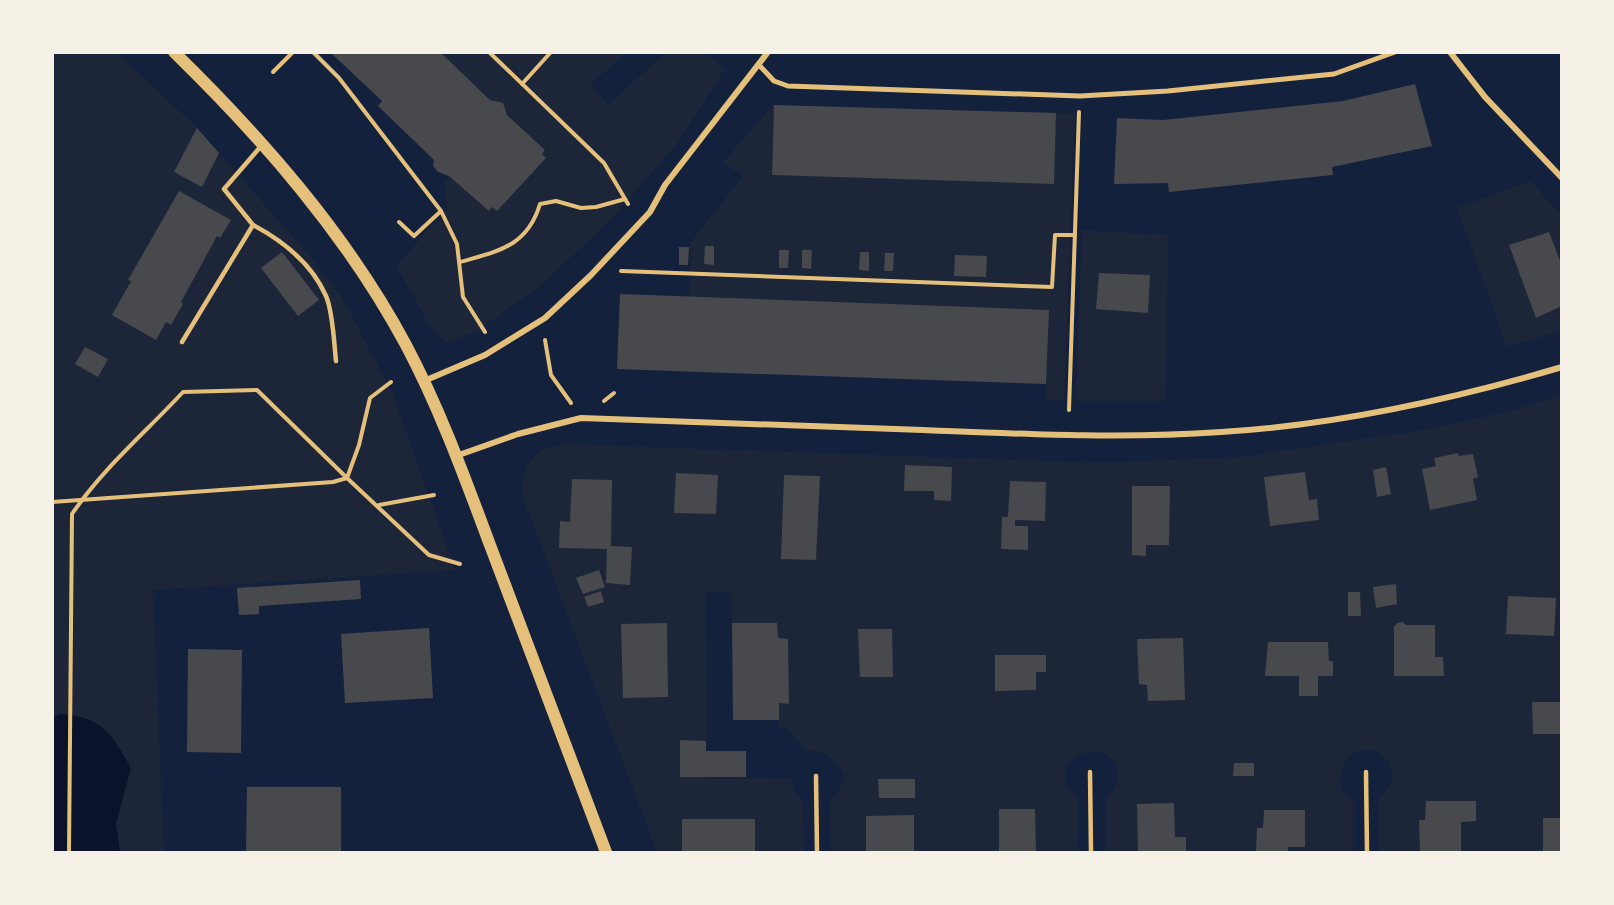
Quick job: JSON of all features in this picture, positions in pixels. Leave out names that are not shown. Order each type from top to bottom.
[{"type":"main road","points":[[174,52],[262,144],[322,216],[359,267],[406,344],[456,456],[606,852]]},
{"type":"street","points":[[424,381],[485,355],[545,318],[591,275],[650,212],[664,185],[760,66],[768,52]]},
{"type":"street","points":[[760,66],[774,81],[788,86],[1080,96],[1179,90],[1334,74],[1395,52]]},
{"type":"street","points":[[1449,52],[1485,97],[1562,178]]},
{"type":"street","points":[[456,456],[518,434],[581,418],[1079,436],[1221,432],[1300,424],[1392,410],[1477,392],[1562,368]]},
{"type":"lane","points":[[262,144],[224,189],[253,225],[280,239],[300,258],[326,297],[336,361]]},
{"type":"lane","points":[[182,342],[253,225]]},
{"type":"lane","points":[[1090,772],[1091,852]]},
{"type":"lane","points":[[1366,772],[1367,852]]},
{"type":"lane","points":[[816,776],[817,852]]},
{"type":"path","points":[[273,72],[293,52]]},
{"type":"path","points":[[312,52],[339,78],[441,211],[450,226],[460,262],[463,297],[485,332]]},
{"type":"path","points":[[460,262],[504,249],[517,241],[529,230],[540,204],[556,201],[581,208],[627,201],[604,163],[489,52]]},
{"type":"path","points":[[522,84],[551,52]]},
{"type":"path","points":[[1069,411],[1080,96]]},
{"type":"path","points":[[399,222],[414,236],[441,211]]},
{"type":"path","points":[[621,271],[1052,287],[1055,236],[1075,236]]},
{"type":"path","points":[[545,318],[546,358],[551,375],[581,418]]},
{"type":"path","points":[[347,478],[359,445],[370,398],[391,382]]},
{"type":"path","points":[[69,852],[72,514],[114,462],[183,392],[257,390],[429,555],[460,564]]},
{"type":"path","points":[[52,502],[333,482],[347,478]]},
{"type":"path","points":[[378,505],[434,495]]},
{"type":"shaded area","points":[[52,53],[118,53],[197,128],[309,255],[341,296],[392,392],[455,570],[153,590],[164,852],[53,852]]},
{"type":"shaded area","points":[[440,53],[626,53],[591,84],[608,105],[665,53],[706,53],[725,69],[679,141],[614,216],[544,283],[477,331],[447,342],[433,331],[396,266],[447,209],[444,182],[449,176],[489,210],[545,151],[507,115],[503,103],[490,100]]},
{"type":"shaded area","points":[[774,105],[772,175],[1054,183],[1056,113],[1075,113],[1064,400],[1046,399],[1049,311],[689,297],[690,243],[743,176],[722,163]]},
{"type":"shaded area","points":[[1530,181],[1561,214],[1561,331],[1507,347],[1457,208]]},
{"type":"shaded area","points":[[1082,230],[1168,235],[1166,401],[1076,401]]},
{"type":"shaded area","points":[[1561,395],[1561,852],[1379,852],[1379,798],[1390,783],[1392,770],[1386,759],[1376,752],[1364,749],[1352,754],[1344,767],[1341,789],[1353,800],[1353,852],[1105,852],[1105,799],[1115,786],[1117,770],[1111,758],[1101,752],[1090,752],[1078,756],[1069,763],[1065,774],[1067,786],[1079,799],[1078,852],[830,852],[830,800],[839,790],[845,778],[838,765],[830,757],[806,750],[788,729],[779,727],[779,703],[789,704],[788,639],[778,638],[777,623],[732,623],[731,593],[706,592],[707,779],[791,778],[794,791],[803,800],[804,852],[657,852],[522,495],[524,474],[532,459],[544,450],[565,444],[1101,463],[1239,457],[1425,430],[1514,410]]},
{"type":"shaded area","points":[[60,714],[86,718],[104,729],[118,746],[131,768],[116,824],[120,852],[53,852],[53,717]]},
{"type":"building","points":[[330,52],[440,52],[490,100],[503,103],[507,115],[545,150],[542,154],[546,158],[497,211],[492,207],[489,211],[449,176],[438,172],[433,166],[434,160],[378,106],[382,101]]},
{"type":"building","points":[[1415,84],[1432,146],[1332,167],[1333,175],[1169,192],[1168,183],[1114,184],[1117,118],[1163,120],[1343,101]]},
{"type":"building","points":[[774,105],[1056,113],[1054,184],[772,175]]},
{"type":"building","points":[[197,128],[219,153],[202,187],[174,172]]},
{"type":"building","points":[[179,191],[231,220],[220,238],[217,236],[171,325],[166,322],[156,340],[112,315],[131,281],[128,280]]},
{"type":"building","points":[[1549,232],[1562,266],[1562,306],[1536,318],[1509,245]]},
{"type":"building","points":[[705,246],[714,246],[714,265],[704,264]]},
{"type":"building","points":[[679,247],[689,247],[688,265],[679,265]]},
{"type":"building","points":[[779,250],[789,250],[788,268],[779,268]]},
{"type":"building","points":[[802,250],[812,250],[811,269],[802,268]]},
{"type":"building","points":[[282,252],[319,300],[298,316],[261,268]]},
{"type":"building","points":[[860,252],[869,252],[869,271],[859,270]]},
{"type":"building","points":[[885,253],[894,253],[893,271],[884,271]]},
{"type":"building","points":[[955,255],[987,256],[986,277],[954,276]]},
{"type":"building","points":[[1099,273],[1150,275],[1148,313],[1096,309]]},
{"type":"building","points":[[620,294],[1049,310],[1046,384],[617,369]]},
{"type":"building","points":[[85,347],[108,359],[98,377],[75,364]]},
{"type":"building","points":[[1458,453],[1459,456],[1473,454],[1478,477],[1473,479],[1477,500],[1430,510],[1422,469],[1436,466],[1434,458]]},
{"type":"building","points":[[905,465],[952,467],[951,501],[934,500],[934,491],[904,491]]},
{"type":"building","points":[[1386,467],[1391,494],[1377,497],[1373,470]]},
{"type":"building","points":[[1305,472],[1309,500],[1317,499],[1319,520],[1270,526],[1264,477]]},
{"type":"building","points":[[676,473],[718,475],[716,514],[674,513]]},
{"type":"building","points":[[784,475],[820,476],[816,560],[781,559]]},
{"type":"building","points":[[572,479],[612,480],[611,546],[632,547],[630,585],[606,583],[607,549],[559,548],[560,521],[570,522]]},
{"type":"building","points":[[1010,481],[1046,482],[1045,521],[1015,520],[1015,526],[1028,526],[1028,550],[1001,549],[1002,517],[1008,517]]},
{"type":"building","points":[[1132,486],[1170,486],[1169,545],[1146,545],[1146,556],[1132,555]]},
{"type":"building","points":[[599,570],[605,587],[583,594],[576,578]]},
{"type":"building","points":[[360,580],[361,599],[259,606],[259,614],[239,615],[237,588]]},
{"type":"building","points":[[1396,584],[1397,604],[1376,608],[1373,587]]},
{"type":"building","points":[[601,591],[604,602],[588,607],[584,597]]},
{"type":"building","points":[[1348,592],[1360,592],[1361,616],[1348,616]]},
{"type":"building","points":[[1508,596],[1556,598],[1554,636],[1506,634]]},
{"type":"building","points":[[1403,622],[1406,625],[1435,625],[1435,657],[1443,657],[1444,676],[1394,676],[1394,627],[1397,623]]},
{"type":"building","points":[[667,623],[668,697],[623,698],[621,624]]},
{"type":"building","points":[[732,623],[777,623],[778,638],[788,639],[789,704],[779,703],[779,720],[733,720]]},
{"type":"building","points":[[429,628],[433,698],[345,703],[341,634]]},
{"type":"building","points":[[858,629],[892,629],[893,677],[860,677]]},
{"type":"building","points":[[1183,638],[1185,700],[1148,701],[1147,685],[1139,684],[1137,639]]},
{"type":"building","points":[[1268,642],[1328,642],[1329,661],[1333,661],[1333,676],[1318,676],[1318,696],[1299,696],[1299,676],[1265,676]]},
{"type":"building","points":[[188,649],[242,650],[241,753],[187,752]]},
{"type":"building","points":[[995,655],[1046,655],[1046,672],[1036,672],[1036,690],[995,691]]},
{"type":"building","points":[[1532,702],[1562,702],[1562,734],[1533,734]]},
{"type":"building","points":[[680,740],[706,741],[706,751],[746,751],[746,777],[680,777]]},
{"type":"building","points":[[1234,763],[1254,763],[1254,776],[1233,776]]},
{"type":"building","points":[[878,779],[915,779],[915,798],[879,798]]},
{"type":"building","points":[[247,787],[341,787],[341,852],[246,852]]},
{"type":"building","points":[[1426,801],[1476,801],[1476,821],[1461,822],[1461,852],[1420,852],[1419,820],[1425,820]]},
{"type":"building","points":[[1174,803],[1175,837],[1186,837],[1186,852],[1138,852],[1137,804]]},
{"type":"building","points":[[999,809],[1035,809],[1036,852],[999,852]]},
{"type":"building","points":[[1264,810],[1305,810],[1305,847],[1288,847],[1288,852],[1256,852],[1257,828],[1263,828]]},
{"type":"building","points":[[914,815],[914,852],[866,852],[866,816]]},
{"type":"building","points":[[1543,818],[1562,818],[1562,852],[1543,852]]},
{"type":"building","points":[[682,819],[755,819],[755,852],[682,852]]}]
